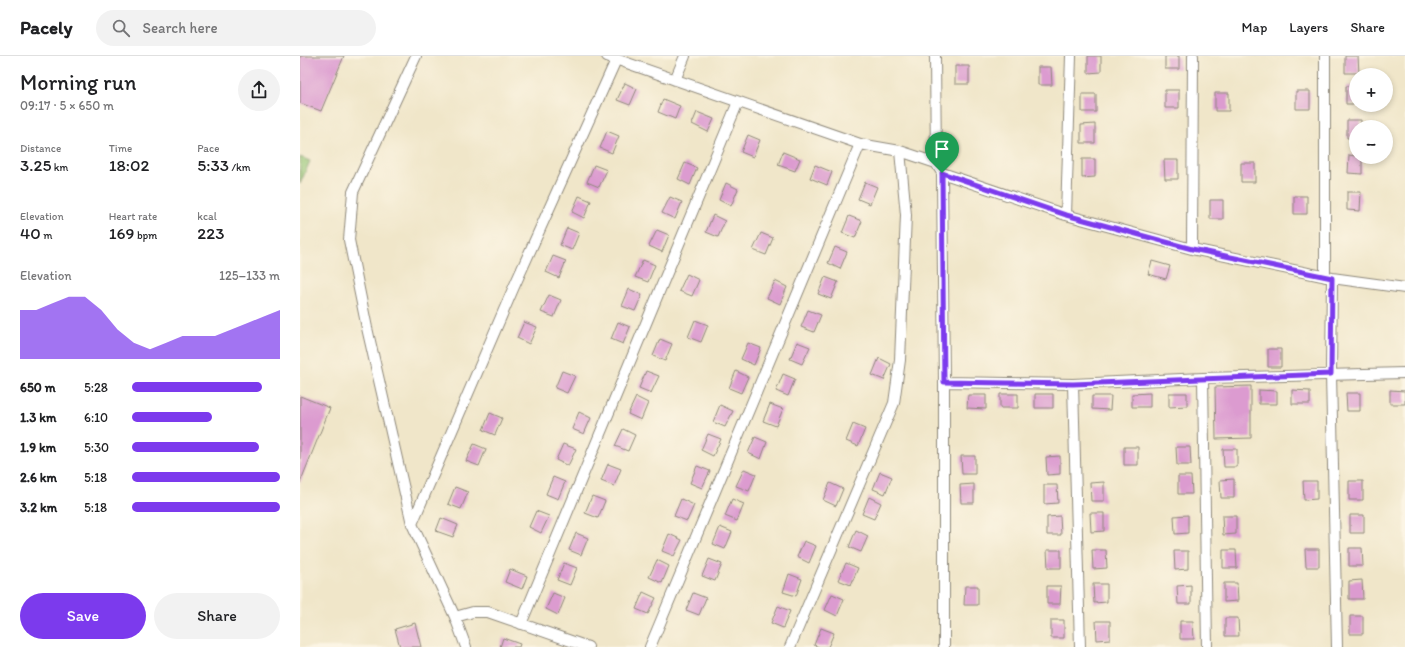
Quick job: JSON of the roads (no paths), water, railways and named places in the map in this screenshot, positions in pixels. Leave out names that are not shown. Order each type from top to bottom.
[{"type":"street","points":[[416,56],[353,192],[349,240],[367,328],[412,524],[455,617],[466,647]]},
{"type":"street","points":[[675,80],[685,56]]},
{"type":"street","points":[[935,56],[936,163],[942,173],[944,647]]},
{"type":"street","points":[[1066,215],[1071,56]]},
{"type":"street","points":[[1192,249],[1193,56]]},
{"type":"street","points":[[1325,56],[1337,647]]},
{"type":"street","points":[[412,524],[612,58],[860,144],[900,151],[936,163]]},
{"type":"street","points":[[521,624],[738,102]]},
{"type":"street","points":[[650,647],[860,144]]},
{"type":"street","points":[[790,647],[894,403],[900,360],[906,214],[900,151]]},
{"type":"street","points":[[942,173],[1066,215],[1192,249],[1329,277],[1405,288]]},
{"type":"street","points":[[944,382],[1073,384],[1203,378],[1405,373]]},
{"type":"street","points":[[1203,378],[1207,647]]},
{"type":"street","points":[[1073,384],[1080,647]]},
{"type":"street","points":[[455,617],[473,612],[488,612],[588,647]]}]
